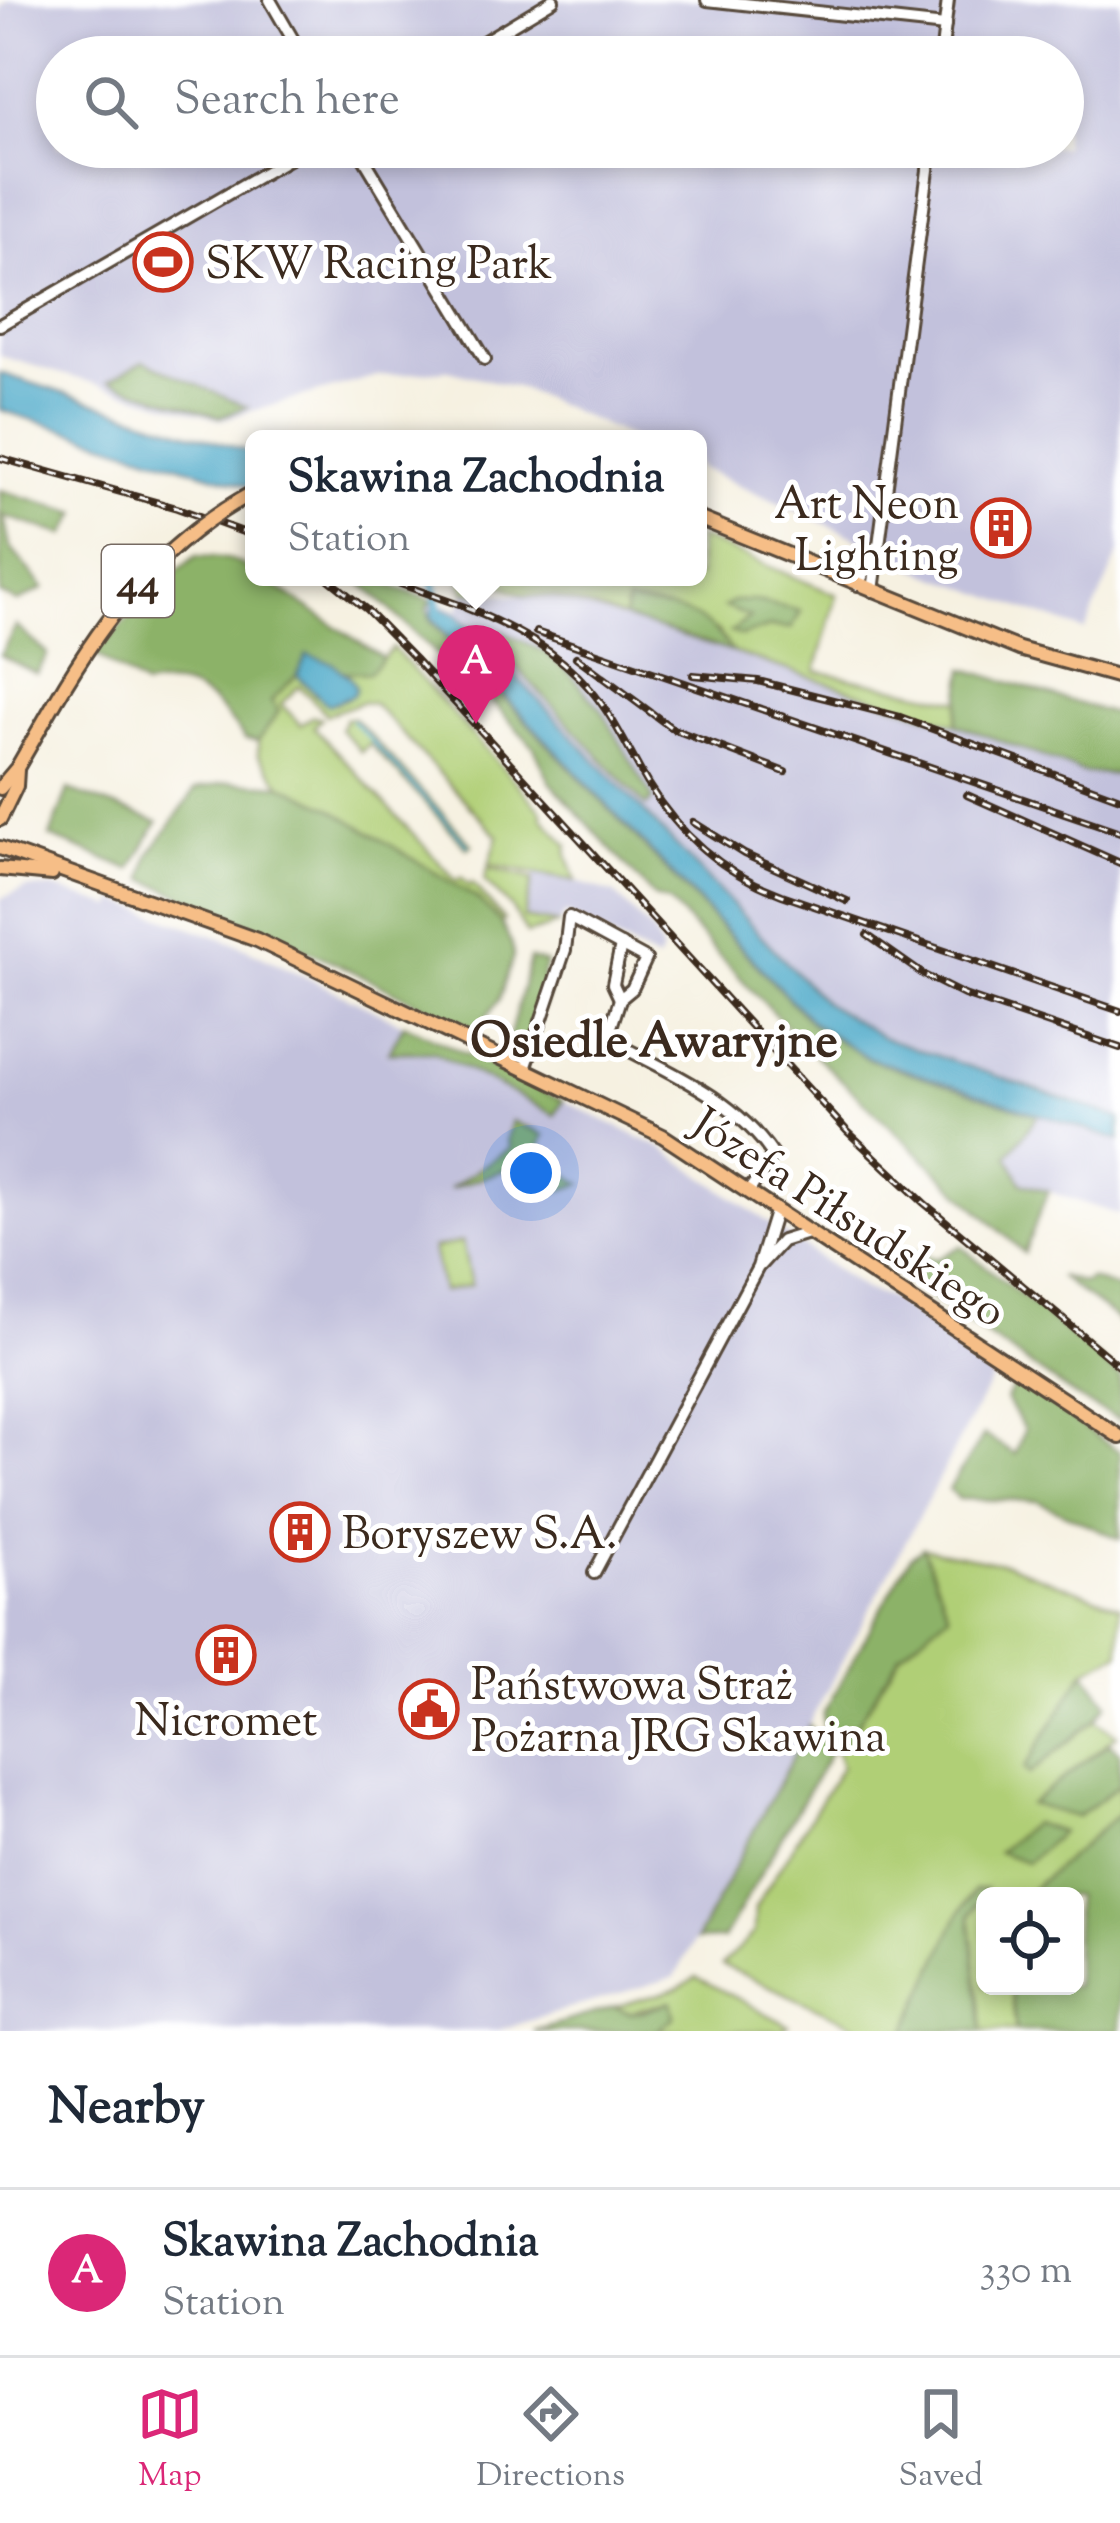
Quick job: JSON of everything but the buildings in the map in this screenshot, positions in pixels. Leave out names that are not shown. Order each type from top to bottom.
[{"type":"main road","name":"44","points":[[0,787],[17,768],[77,664],[131,588],[193,530],[245,498]]},
{"type":"main road","points":[[707,522],[1019,649],[1120,677]]},
{"type":"main road","name":"44","points":[[0,819],[16,786],[17,768]]},
{"type":"main road","name":"Józefa Piłsudskiego","points":[[0,848],[257,940],[664,1136],[1120,1437]]},
{"type":"main road","name":"Józefa Piłsudskiego","points":[[0,869],[68,874]]},
{"type":"street","points":[[270,0],[291,36]]},
{"type":"street","points":[[493,36],[553,0]]},
{"type":"street","points":[[706,0],[945,26]]},
{"type":"street","points":[[944,36],[948,0]]},
{"type":"street","points":[[0,325],[273,168]]},
{"type":"street","points":[[370,168],[484,359]]},
{"type":"street","points":[[873,591],[928,168]]},
{"type":"street","points":[[858,585],[879,543]]},
{"type":"street","points":[[525,1069],[565,950],[569,917],[646,958],[632,989],[620,999],[607,1040],[736,1112],[773,1155],[749,1191]]},
{"type":"street","points":[[620,999],[614,984],[621,945]]},
{"type":"street","points":[[594,1573],[758,1267],[776,1209]]},
{"type":"street","points":[[758,1267],[782,1240],[791,1219]]},
{"type":"street","points":[[782,1240],[811,1232]]},
{"type":"shaded area","points":[[8,0],[1120,0],[1120,551],[1085,631],[917,570],[864,541],[707,471],[707,430],[615,430],[520,388],[448,370],[377,376],[220,420],[0,356],[0,8]]},
{"type":"shaded area","points":[[465,592],[554,597],[905,705],[1086,773],[1120,774],[1120,1215],[1022,1183],[1008,1157],[1037,1115],[868,1060],[812,1024],[431,620],[427,608],[433,601],[458,610]]},
{"type":"shaded area","points":[[534,874],[562,877],[615,894],[654,934],[662,952],[657,961],[565,913],[560,924],[524,918]]},
{"type":"shaded area","points":[[26,888],[54,888],[113,907],[117,901],[237,944],[664,1149],[865,1290],[889,1298],[997,1369],[675,1977],[495,2031],[0,2031],[0,899]]},
{"type":"green space","points":[[144,361],[247,407],[220,417],[109,381]]},
{"type":"green space","points":[[0,490],[78,513],[65,535],[4,516],[10,547],[44,588],[18,602],[0,594]]},
{"type":"green space","points":[[707,541],[837,595],[816,671],[960,701],[956,724],[732,652],[718,631],[627,602],[624,618],[554,597],[525,595],[504,586],[707,586]],"holes":[[[756,601],[801,611],[792,628],[770,627],[741,636],[732,631],[751,617]]]},
{"type":"green space","points":[[196,556],[229,559],[245,566],[245,586],[275,586],[383,658],[369,673],[345,672],[307,655],[297,675],[271,701],[279,711],[258,741],[245,739],[202,695],[177,685],[144,687],[94,653]]},
{"type":"green space","points":[[365,586],[392,586],[433,601],[427,608],[431,621],[812,1024],[868,1059],[1038,1115],[1008,1156],[1022,1183],[1048,1191],[1024,1253],[797,1038],[669,902],[654,897],[550,782],[534,747],[446,653],[442,659]]},
{"type":"green space","points":[[463,586],[488,586],[483,593],[465,592]]},
{"type":"green space","points":[[734,601],[801,611],[792,628],[770,627],[741,636],[731,632],[750,617],[724,607]]},
{"type":"green space","points":[[627,602],[687,613],[710,627],[732,652],[624,618]]},
{"type":"green space","points":[[16,626],[48,654],[37,674],[0,655]]},
{"type":"green space","points":[[502,631],[546,653],[601,709],[653,799],[646,806],[491,640]]},
{"type":"green space","points":[[393,648],[542,811],[542,817],[568,845],[576,881],[489,865],[498,836],[374,704],[362,702],[327,715],[299,686],[281,704],[301,725],[313,716],[321,718],[314,727],[456,880],[461,877],[472,883],[504,920],[501,923],[476,898],[331,808],[282,785],[258,755],[258,741],[279,711],[270,701],[297,675],[315,695],[335,704],[353,695],[346,672],[367,670]]},
{"type":"green space","points":[[965,669],[1120,716],[1120,774],[1086,773],[956,724]]},
{"type":"green space","points":[[346,718],[354,718],[472,845],[467,848],[370,744],[361,752],[340,729]]},
{"type":"green space","points":[[229,782],[282,785],[331,808],[476,898],[501,923],[513,957],[499,1000],[480,1026],[469,1028],[144,879],[149,855],[196,789]]},
{"type":"green space","points":[[68,790],[158,822],[131,870],[50,837]]},
{"type":"green space","points":[[488,868],[533,879],[524,918],[560,924],[527,934],[511,907],[484,880]]},
{"type":"green space","points":[[530,959],[546,963],[542,978],[551,981],[526,1056],[511,1046],[509,1038]]},
{"type":"green space","points":[[404,1024],[563,1101],[555,1115],[433,1052],[389,1052]]},
{"type":"green space","points":[[512,1121],[544,1135],[537,1154],[582,1184],[554,1192],[524,1163],[449,1189],[510,1148]]},
{"type":"green space","points":[[462,1242],[471,1285],[442,1292],[433,1248]]},
{"type":"green space","points":[[961,1246],[1120,1377],[1120,1420],[1082,1401],[880,1262],[891,1248],[937,1259]]},
{"type":"green space","points":[[1059,1276],[1120,1289],[1120,1323],[1106,1311]]},
{"type":"green space","points":[[1017,1381],[1120,1452],[1120,1539],[1037,1501],[958,1499],[949,1489],[984,1435],[1015,1454],[1024,1430],[1006,1399]]},
{"type":"green space","points":[[923,1548],[1007,1564],[1120,1606],[1120,1653],[1085,1671],[1029,1774],[1096,1719],[1117,1735],[1032,1804],[1077,1817],[1120,1784],[1120,1813],[1034,1887],[976,1887],[906,2031],[869,2031],[722,1965],[754,1933],[755,1908],[841,1767],[833,1741],[846,1742],[900,1654],[948,1613]]},
{"type":"green space","points":[[923,1548],[949,1613],[900,1654],[846,1743],[833,1741],[824,1729],[823,1714],[910,1557]]},
{"type":"green space","points":[[1085,1671],[1108,1703],[1096,1719],[1029,1774],[1024,1769]]},
{"type":"green space","points":[[809,1726],[831,1751],[723,1939],[696,1940]]},
{"type":"green space","points":[[1109,1743],[1120,1752],[1120,1784],[1077,1817],[1030,1804]]},
{"type":"green space","points":[[1120,1813],[1120,2031],[1016,2031],[1012,1995],[1084,1995],[1084,1887],[1034,1887]]},
{"type":"green space","points":[[1033,1823],[1061,1832],[1027,1862],[998,1852]]},
{"type":"green space","points":[[975,1890],[976,1905],[970,1915],[983,2031],[906,2031],[959,1914]]},
{"type":"green space","points":[[976,1905],[976,1969],[970,1915]]},
{"type":"green space","points":[[696,1977],[788,2025],[782,2031],[657,2031],[674,2017],[671,2001],[630,2013],[614,2007],[679,1988]]},
{"type":"green space","points":[[979,1995],[1012,1995],[1016,2031],[983,2031]]},
{"type":"green space","points":[[671,2001],[674,2017],[657,2031],[533,2031],[614,2007],[644,2012]]},
{"type":"water","points":[[0,373],[245,450],[245,485],[0,410]]},
{"type":"water","points":[[435,604],[458,615],[824,1002],[882,1037],[1120,1118],[1120,1141],[867,1057],[813,1023],[447,635],[431,616]]},
{"type":"water","points":[[307,655],[333,663],[352,680],[353,695],[328,705],[297,675]]},
{"type":"waterway","points":[[434,586],[439,613]]},
{"type":"waterway","points":[[352,720],[468,845]]},
{"type":"railway","points":[[0,458],[177,508],[245,533]]},
{"type":"railway","points":[[337,586],[415,659],[847,1131],[924,1203],[1120,1367]]},
{"type":"railway","points":[[406,586],[479,612]]},
{"type":"railway","points":[[466,608],[533,641],[577,675],[607,711],[674,820],[742,876],[782,895],[1120,1011]]},
{"type":"railway","points":[[536,632],[1120,832]]},
{"type":"railway","points":[[576,657],[673,729],[785,772]]},
{"type":"railway","points":[[693,675],[758,681],[900,717],[1120,798]]},
{"type":"railway","points":[[967,795],[1120,863]]},
{"type":"railway","points":[[693,822],[744,854],[847,901]]},
{"type":"railway","points":[[867,935],[924,975],[964,995],[1120,1048]]},
{"type":"place","name":"SKW Racing Park","points":[[163,262]]},
{"type":"place","name":"Art Neon Lighting","points":[[1001,528]]},
{"type":"place","name":"Skawina Zachodnia","points":[[476,724]]},
{"type":"place","name":"Boryszew S.A.","points":[[300,1532]]},
{"type":"place","name":"Nicromet","points":[[226,1655]]},
{"type":"place","name":"Państwowa Straż Pożarna JRG Skawina","points":[[429,1709]]},
{"type":"district","name":"Osiedle Awaryjne","points":[[654,1039]]}]
